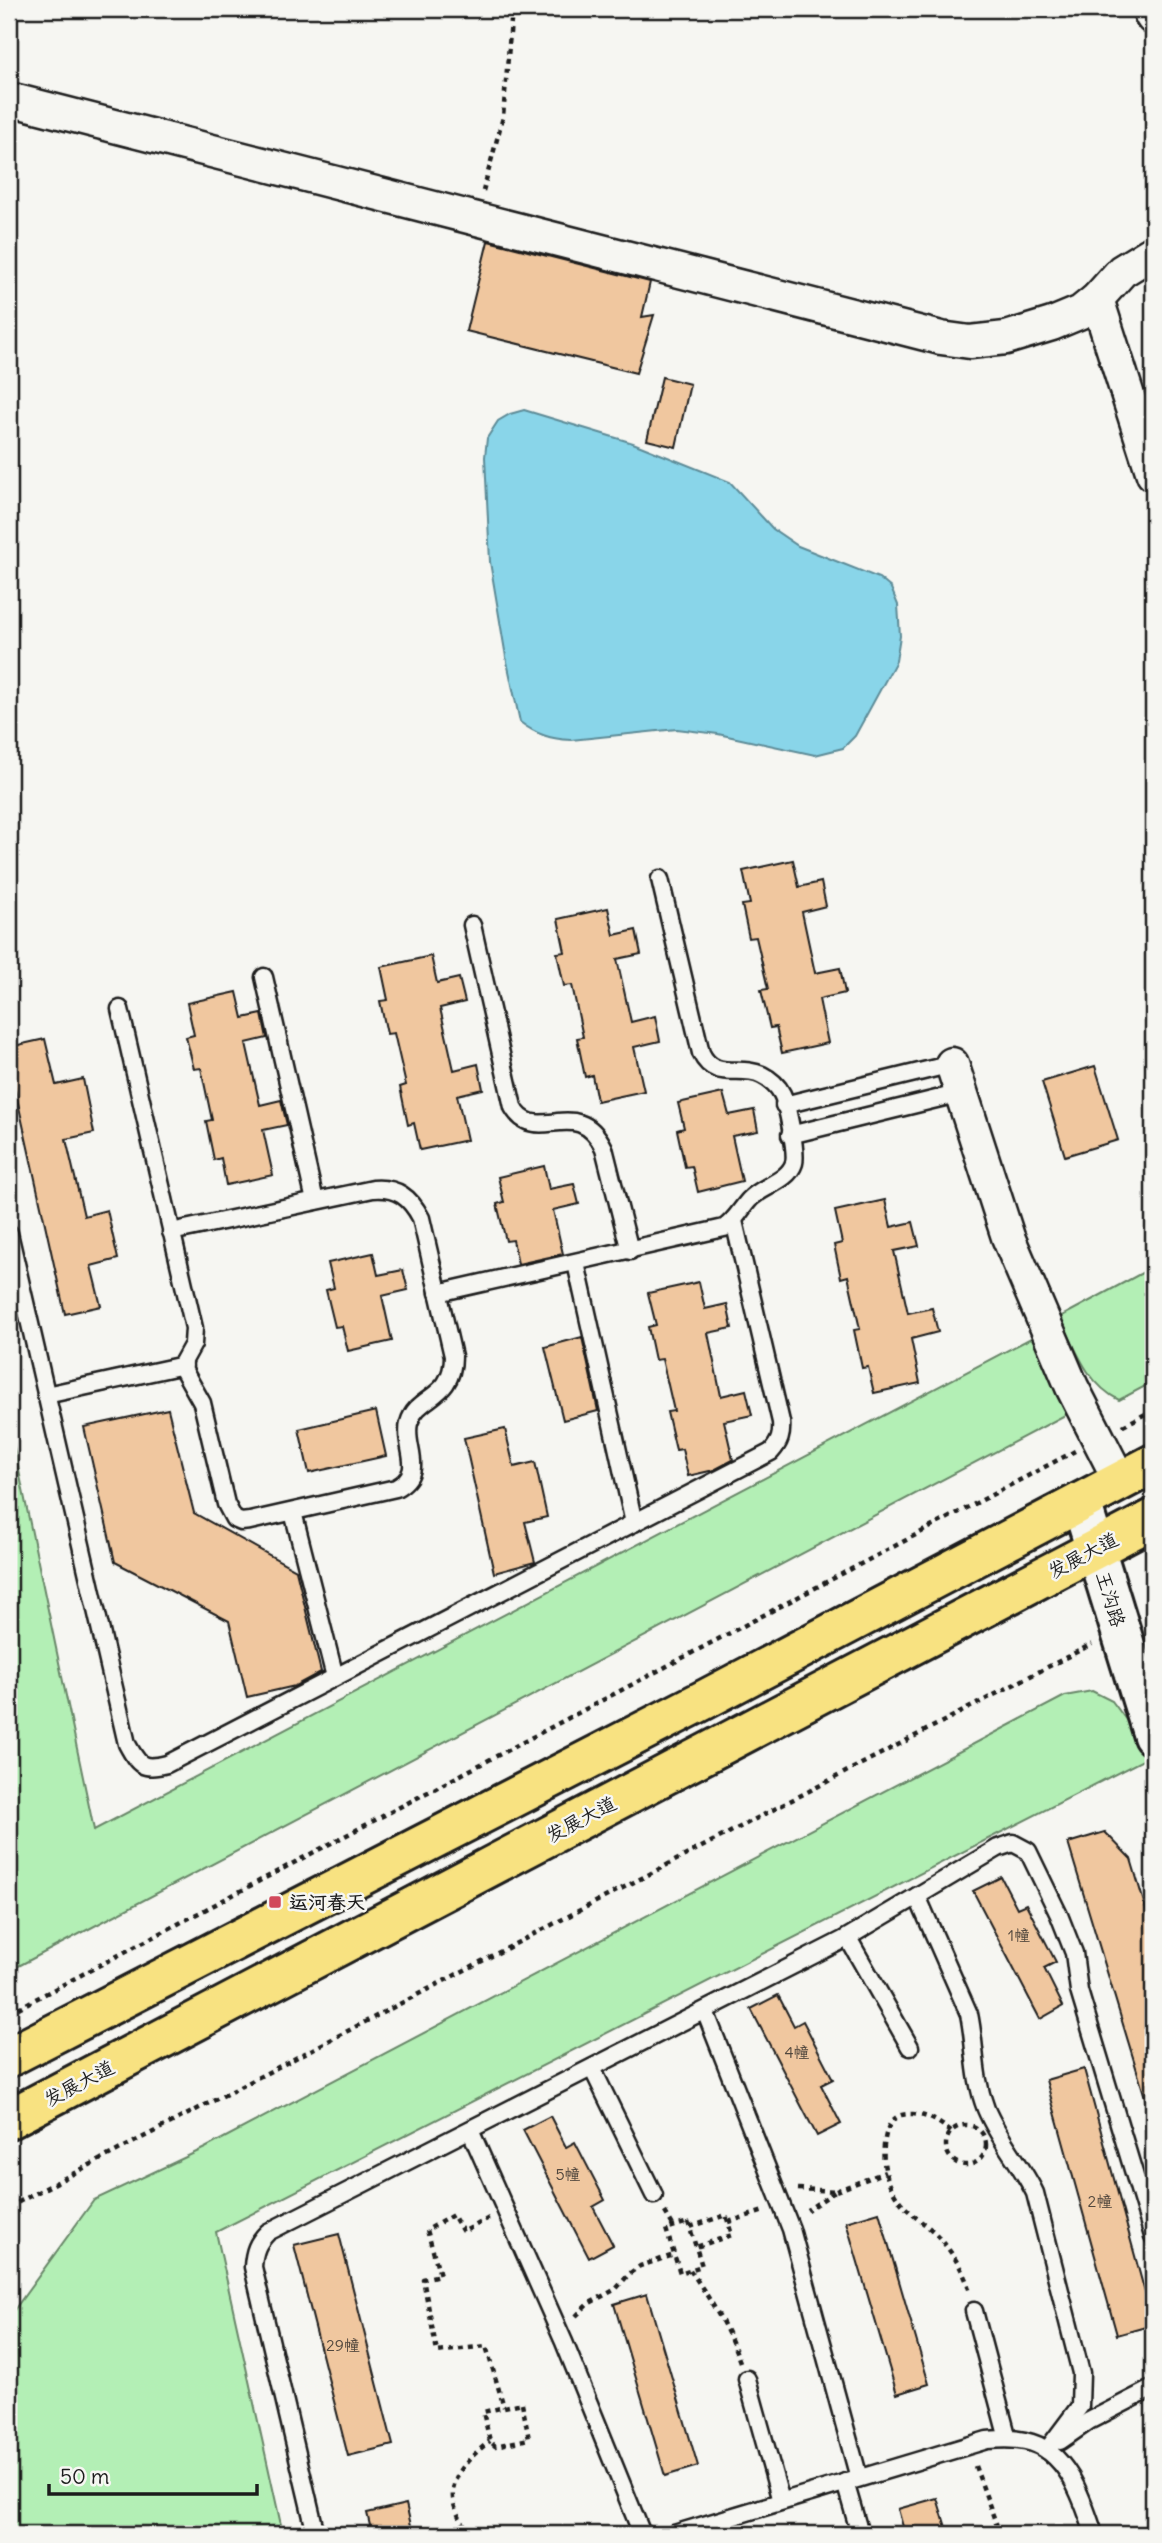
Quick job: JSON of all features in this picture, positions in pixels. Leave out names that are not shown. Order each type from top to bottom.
[{"type":"main road","points":[[9,2057],[704,1700],[1153,1464]]},
{"type":"main road","name":"发展大道","points":[[9,2119],[1153,1519]]},
{"type":"street","points":[[9,99],[942,338],[970,342],[1006,338],[1081,312],[1097,299],[1122,271],[1153,252]]},
{"type":"street","points":[[1097,299],[1153,474]]},
{"type":"street","points":[[956,1078],[1008,1237],[1072,1387],[1120,1481]]},
{"type":"street","name":"王沟路","points":[[1081,1502],[1153,1736]]},
{"type":"street","points":[[9,2048],[71,2024]]},
{"type":"street","points":[[9,2130],[96,2074]]},
{"type":"lane","points":[[438,1293],[712,1232],[734,1221],[750,1198],[789,1172],[794,1162],[790,1135],[782,1094],[775,1084],[750,1071],[728,1072],[705,1061],[701,1053],[660,879]]},
{"type":"lane","points":[[472,925],[513,1107],[518,1116],[534,1125],[570,1120],[582,1124],[598,1138],[604,1148],[630,1251]]},
{"type":"lane","points":[[264,977],[315,1201]]},
{"type":"lane","points":[[120,1009],[171,1232],[194,1328],[193,1344],[184,1371],[202,1403],[226,1504],[234,1519],[241,1522],[250,1521],[396,1488],[406,1482],[412,1459],[409,1423],[415,1412],[438,1394],[449,1379],[453,1367],[453,1356],[421,1218],[414,1205],[402,1194],[389,1188],[171,1232]]},
{"type":"lane","points":[[785,1105],[956,1078]]},
{"type":"lane","points":[[790,1135],[956,1078]]},
{"type":"lane","points":[[9,1233],[127,1744],[137,1762],[150,1768],[167,1764],[771,1452],[782,1433],[734,1221]]},
{"type":"lane","points":[[576,1263],[634,1523]]},
{"type":"lane","points":[[46,1395],[184,1365]]},
{"type":"lane","points":[[293,1511],[335,1677]]},
{"type":"lane","points":[[316,2534],[253,2267],[254,2253],[259,2241],[268,2232],[848,1938],[998,1848],[1013,1843],[1028,1851],[1059,1915],[1074,1953],[1079,1991],[1153,2236]]},
{"type":"lane","points":[[918,1896],[969,2014],[973,2030],[975,2072],[986,2109],[1035,2193],[1081,2373],[1080,2406],[1047,2450]]},
{"type":"lane","points":[[848,1938],[910,2047]]},
{"type":"lane","points":[[705,2011],[789,2223],[852,2480],[860,2534]]},
{"type":"lane","points":[[592,2068],[654,2195]]},
{"type":"lane","points":[[470,2130],[564,2342],[642,2534]]},
{"type":"lane","points":[[974,2311],[1009,2439]]},
{"type":"lane","points":[[747,2379],[781,2501]]},
{"type":"lane","points":[[1047,2450],[1089,2421],[1153,2388]]},
{"type":"lane","points":[[674,2534],[967,2445],[987,2440],[1009,2439],[1028,2441],[1047,2450],[1064,2468],[1080,2492],[1094,2534]]},
{"type":"path","points":[[476,219],[503,117],[512,9]]},
{"type":"path","points":[[9,2013],[1153,1410]]},
{"type":"path","points":[[9,2207],[1120,1629]]},
{"type":"path","points":[[951,2132],[932,2117],[902,2114],[894,2118],[888,2127],[882,2157],[885,2172],[898,2199],[934,2232],[958,2265],[968,2285],[974,2311]]},
{"type":"path","points":[[963,2125],[976,2127],[985,2138],[982,2158],[964,2164],[953,2160],[947,2149],[951,2132],[963,2125]]},
{"type":"path","points":[[789,2223],[836,2191],[885,2172]]},
{"type":"path","points":[[775,2188],[836,2191]]},
{"type":"path","points":[[728,2222],[782,2204]]},
{"type":"path","points":[[504,2407],[486,2346],[437,2352],[423,2280],[440,2275],[427,2230],[453,2215],[463,2232],[505,2209]]},
{"type":"path","points":[[690,2227],[726,2215],[732,2235],[696,2247]]},
{"type":"path","points":[[688,2222],[696,2247],[702,2266],[680,2273],[666,2229],[688,2222]]},
{"type":"path","points":[[564,2342],[567,2329],[588,2304],[616,2289],[640,2266],[674,2256]]},
{"type":"path","points":[[690,2270],[729,2333],[747,2379]]},
{"type":"path","points":[[522,2403],[529,2439],[495,2446],[490,2441],[483,2412],[522,2403]]},
{"type":"path","points":[[471,2534],[453,2508],[451,2495],[464,2464],[490,2441]]},
{"type":"path","points":[[967,2445],[1000,2534]]},
{"type":"green space","points":[[1153,1267],[1153,1382],[1119,1400],[1090,1375],[1060,1317]]},
{"type":"green space","points":[[1035,1336],[1069,1413],[9,1971],[9,1423],[94,1830]]},
{"type":"green space","points":[[1092,1691],[1112,1701],[1141,1740],[1145,1759],[216,2232],[283,2534],[9,2534],[9,2317],[94,2200],[205,2148],[1065,1696]]},
{"type":"water","points":[[524,410],[633,443],[730,482],[773,529],[798,546],[879,578],[891,588],[898,605],[900,636],[896,661],[855,736],[843,748],[815,755],[718,734],[677,729],[571,740],[538,733],[520,722],[490,562],[485,457],[487,438],[498,421]]},
{"type":"building","points":[[488,241],[650,282],[642,317],[654,315],[636,373],[466,331]]},
{"type":"building","points":[[662,377],[690,384],[676,447],[647,440]]},
{"type":"building","points":[[793,860],[799,887],[821,882],[826,906],[802,912],[815,973],[840,968],[845,993],[819,999],[828,1043],[782,1053],[776,1027],[770,1028],[761,990],[768,989],[756,937],[749,938],[742,905],[750,904],[743,871]]},
{"type":"building","points":[[608,908],[614,935],[636,930],[641,954],[617,959],[631,1022],[655,1016],[660,1041],[634,1047],[644,1091],[597,1101],[592,1075],[585,1077],[577,1038],[583,1037],[572,985],[564,986],[557,953],[565,952],[558,919]]},
{"type":"building","points":[[431,956],[437,983],[459,978],[465,1002],[440,1008],[454,1070],[478,1064],[483,1089],[457,1095],[467,1140],[420,1150],[414,1123],[408,1125],[400,1087],[406,1085],[394,1033],[387,1034],[380,1001],[388,1000],[381,967]]},
{"type":"building","points":[[237,992],[243,1018],[262,1014],[267,1038],[246,1043],[260,1105],[281,1100],[287,1125],[263,1130],[273,1175],[226,1185],[221,1158],[214,1160],[206,1121],[212,1120],[201,1068],[194,1069],[186,1037],[194,1035],[187,1003]]},
{"type":"building","points":[[45,1039],[56,1085],[83,1079],[94,1133],[66,1139],[84,1216],[107,1210],[118,1259],[91,1266],[101,1306],[65,1314],[9,1062],[9,1047]]},
{"type":"building","points":[[1095,1066],[1118,1140],[1065,1156],[1042,1082]]},
{"type":"building","points":[[723,1093],[729,1115],[754,1110],[758,1131],[732,1136],[742,1181],[698,1192],[692,1166],[685,1167],[677,1130],[684,1128],[678,1103]]},
{"type":"building","points":[[544,1166],[549,1189],[574,1184],[579,1204],[553,1210],[563,1254],[518,1264],[513,1240],[506,1241],[497,1204],[504,1202],[498,1177]]},
{"type":"building","points":[[885,1200],[891,1227],[913,1222],[919,1246],[894,1251],[908,1313],[932,1308],[938,1332],[911,1339],[920,1383],[874,1393],[868,1367],[862,1368],[854,1330],[860,1329],[848,1276],[841,1278],[834,1245],[842,1243],[835,1211]]},
{"type":"building","points":[[373,1253],[378,1275],[403,1270],[408,1290],[382,1296],[392,1341],[348,1351],[342,1326],[335,1327],[326,1290],[334,1288],[328,1263]]},
{"type":"building","points":[[699,1282],[705,1309],[727,1304],[732,1328],[708,1333],[721,1396],[746,1390],[752,1415],[724,1421],[733,1460],[714,1470],[688,1476],[682,1449],[676,1450],[667,1412],[674,1411],[662,1359],[655,1360],[648,1327],[656,1325],[648,1293]]},
{"type":"building","points":[[582,1337],[598,1411],[563,1420],[545,1347]]},
{"type":"building","points":[[168,1409],[194,1513],[296,1570],[321,1672],[295,1686],[247,1697],[229,1621],[115,1562],[84,1427]]},
{"type":"building","points":[[376,1411],[386,1456],[309,1473],[299,1429]]},
{"type":"building","points":[[505,1429],[514,1467],[535,1462],[547,1517],[525,1522],[535,1562],[494,1573],[464,1438]]},
{"type":"building","points":[[1105,1832],[1131,1859],[1153,1933],[1153,2106],[1148,2107],[1068,1843]]},
{"type":"building","points":[[1001,1877],[1017,1908],[1026,1904],[1056,1962],[1044,1968],[1063,2006],[1040,2019],[973,1891]]},
{"type":"building","points":[[778,1995],[794,2026],[803,2021],[833,2079],[821,2085],[841,2124],[817,2136],[751,2009]]},
{"type":"building","points":[[1084,2069],[1153,2322],[1153,2325],[1117,2335],[1046,2080]]},
{"type":"building","points":[[550,2116],[566,2147],[575,2142],[605,2200],[593,2207],[613,2245],[589,2258],[523,2130]]},
{"type":"building","points":[[879,2212],[929,2384],[897,2394],[846,2222]]},
{"type":"building","points":[[339,2234],[393,2445],[348,2456],[294,2245]]},
{"type":"building","points":[[647,2294],[698,2466],[665,2476],[614,2304]]},
{"type":"building","points":[[937,2498],[948,2534],[905,2534],[898,2509]]},
{"type":"building","points":[[406,2504],[413,2534],[372,2534],[367,2513]]},
{"type":"place","name":"运河春天","points":[[275,1902]]}]
